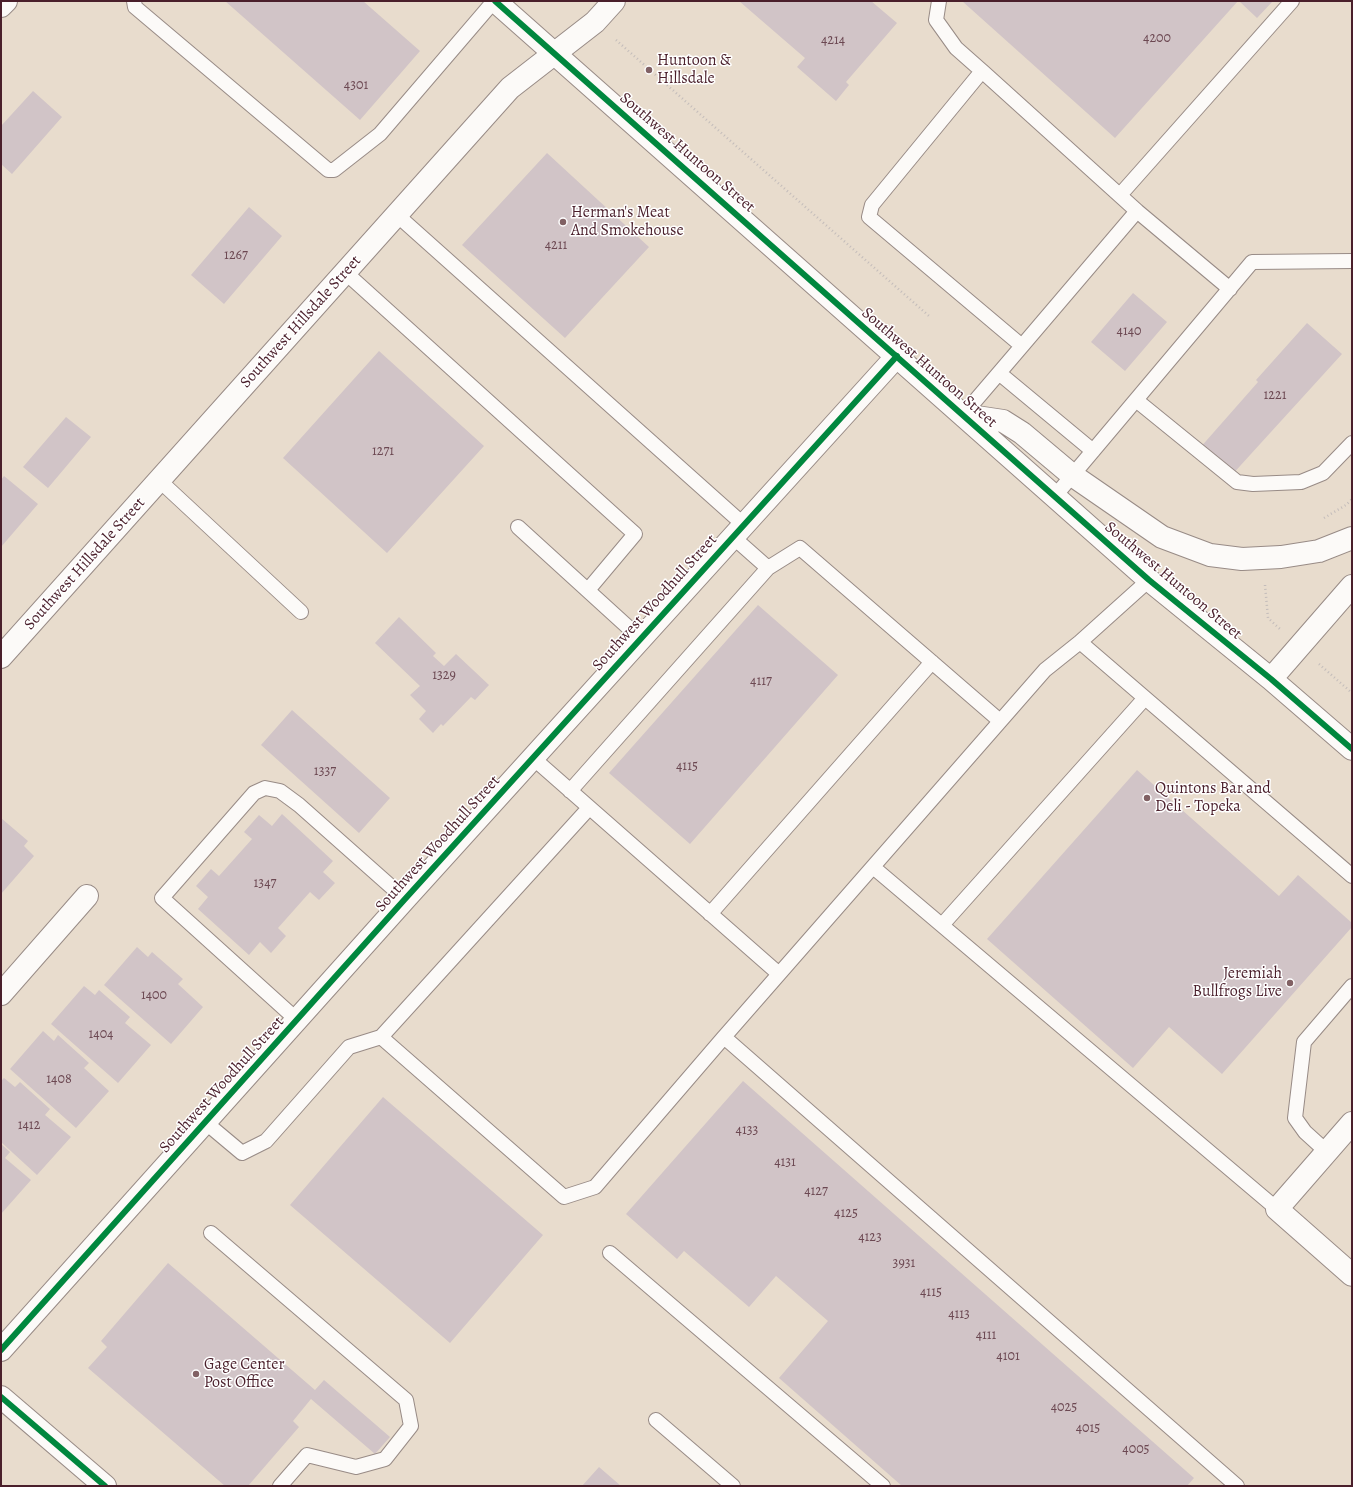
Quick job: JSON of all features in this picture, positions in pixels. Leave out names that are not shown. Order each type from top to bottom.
[{"type":"street","points":[[1,6],[6,1]]},
{"type":"street","name":"Southwest Huntoon Street","points":[[494,1],[1149,580],[1271,679],[1352,749]]},
{"type":"street","name":"Southwest Hillsdale Street","points":[[1,657],[510,88],[596,22],[614,1]]},
{"type":"street","name":"Southwest Woodhull Street","points":[[1,1350],[640,638],[897,356]]},
{"type":"street","points":[[963,415],[1003,421],[1022,433],[1072,475],[1162,536],[1210,554],[1242,559],[1281,557],[1319,551],[1352,538]]},
{"type":"street","points":[[1271,679],[1352,586]]},
{"type":"street","points":[[1,994],[87,896]]},
{"type":"street","points":[[1350,1270],[1277,1208],[1352,1123]]},
{"type":"street","points":[[1,1397],[105,1486]]},
{"type":"lane","points":[[134,1],[135,6],[328,170],[334,170],[380,134],[494,1]]},
{"type":"lane","points":[[939,1],[936,20],[956,48],[1137,211],[1230,288]]},
{"type":"lane","points":[[1120,195],[1292,1]]},
{"type":"lane","points":[[982,71],[872,205],[869,216],[1022,346]]},
{"type":"lane","points":[[963,415],[1137,211]]},
{"type":"lane","points":[[397,215],[739,531],[768,568]]},
{"type":"lane","points":[[1055,496],[1252,262],[1352,261]]},
{"type":"lane","points":[[346,273],[635,534],[588,590]]},
{"type":"lane","points":[[999,373],[1092,451]]},
{"type":"lane","points":[[1136,400],[1237,482],[1253,484],[1301,482],[1324,473],[1352,442]]},
{"type":"lane","points":[[160,481],[301,612]]},
{"type":"lane","points":[[518,527],[640,638]]},
{"type":"lane","points":[[570,791],[768,568],[800,548],[1000,721]]},
{"type":"lane","points":[[381,1037],[564,1197],[595,1187],[1045,670],[1080,642],[1149,580]]},
{"type":"lane","points":[[1080,642],[1352,876]]},
{"type":"lane","points":[[710,914],[932,662]]},
{"type":"lane","points":[[942,925],[1145,698]]},
{"type":"lane","points":[[533,758],[779,974]]},
{"type":"lane","points":[[297,1020],[162,898],[254,793],[265,788],[280,791],[305,810],[405,900]]},
{"type":"lane","points":[[205,1122],[242,1153],[266,1141],[349,1047],[381,1037],[589,808]]},
{"type":"lane","points":[[873,867],[1277,1208]]},
{"type":"lane","points":[[1327,1152],[1305,1132],[1295,1118],[1304,1042],[1352,986]]},
{"type":"lane","points":[[724,1037],[1237,1486]]},
{"type":"lane","points":[[212,1233],[406,1400],[411,1426],[385,1459],[356,1467],[307,1455],[280,1486]]},
{"type":"lane","points":[[610,1253],[883,1486]]},
{"type":"lane","points":[[656,1420],[733,1486]]},
{"type":"path","points":[[596,22],[929,316]]},
{"type":"path","points":[[1322,519],[1346,505],[1352,499]]},
{"type":"building","points":[[225,1],[363,1],[420,51],[360,120]]},
{"type":"building","points":[[739,1],[871,1],[897,23],[846,82],[849,85],[836,101],[797,67],[805,58]]},
{"type":"building","points":[[962,1],[1238,1],[1115,138]]},
{"type":"building","points":[[1239,1],[1273,1],[1257,18]]},
{"type":"building","points":[[33,91],[62,117],[12,174],[1,164],[1,126]]},
{"type":"building","points":[[547,153],[649,247],[565,338],[462,245]]},
{"type":"building","points":[[249,207],[282,236],[224,304],[191,275]]},
{"type":"building","points":[[1133,293],[1167,322],[1125,371],[1091,342]]},
{"type":"building","points":[[1307,323],[1342,354],[1230,477],[1199,449],[1258,382],[1256,380]]},
{"type":"building","points":[[379,351],[484,446],[387,553],[283,458]]},
{"type":"building","points":[[66,417],[91,437],[48,488],[23,467]]},
{"type":"building","points":[[4,476],[38,504],[1,547],[1,480]]},
{"type":"building","points":[[758,605],[838,675],[690,844],[609,773]]},
{"type":"building","points":[[399,617],[436,653],[433,656],[444,666],[456,654],[489,685],[475,700],[471,697],[443,726],[441,724],[433,733],[419,719],[426,711],[410,695],[420,686],[375,643]]},
{"type":"building","points":[[292,710],[390,798],[359,833],[261,745]]},
{"type":"building","points":[[1137,770],[1279,896],[1298,875],[1352,923],[1352,927],[1222,1074],[1169,1027],[1133,1068],[987,939]]},
{"type":"building","points":[[282,814],[333,861],[323,872],[335,883],[319,900],[310,892],[278,928],[286,936],[271,953],[260,942],[249,955],[198,909],[208,897],[196,886],[211,869],[219,876],[252,839],[244,832],[259,815],[272,826]]},
{"type":"building","points":[[1,818],[28,841],[24,846],[34,856],[1,894]]},
{"type":"building","points":[[137,947],[148,957],[152,952],[183,979],[178,984],[203,1007],[171,1044],[104,985]]},
{"type":"building","points":[[84,986],[95,995],[99,990],[130,1017],[125,1023],[151,1045],[118,1083],[51,1024]]},
{"type":"building","points":[[43,1031],[54,1041],[58,1035],[89,1063],[84,1068],[109,1091],[76,1128],[10,1069]]},
{"type":"building","points":[[4,1078],[15,1087],[20,1082],[50,1109],[45,1115],[71,1137],[37,1175],[1,1142],[1,1081]]},
{"type":"building","points":[[743,1081],[1194,1478],[1187,1486],[902,1486],[779,1378],[828,1321],[776,1276],[749,1307],[684,1251],[677,1259],[626,1214]]},
{"type":"building","points":[[383,1097],[543,1235],[450,1343],[290,1205]]},
{"type":"building","points":[[1,1144],[10,1152],[5,1158],[31,1180],[1,1214]]},
{"type":"building","name":"Gage Center Post Office","points":[[168,1263],[315,1390],[324,1380],[390,1437],[375,1454],[311,1399],[293,1421],[299,1427],[248,1486],[225,1486],[88,1368],[107,1347],[101,1341]]},
{"type":"building","points":[[599,1467],[621,1486],[582,1486]]},
{"type":"cycle path","points":[[495,1],[1149,580],[1271,679],[1352,749]]},
{"type":"cycle path","points":[[1,1350],[405,899],[897,356]]},
{"type":"cycle path","points":[[1,1397],[105,1486]]},
{"type":"place","name":"Huntoon & Hillsdale","points":[[649,70]]},
{"type":"place","name":"Herman's Meat And Smokehouse","points":[[563,222]]},
{"type":"place","name":"Quintons Bar and Deli - Topeka","points":[[1147,798]]},
{"type":"place","name":"Jeremiah Bullfrogs Live","points":[[1290,983]]},
{"type":"place","name":"Gage Center Post Office","points":[[196,1374]]}]
